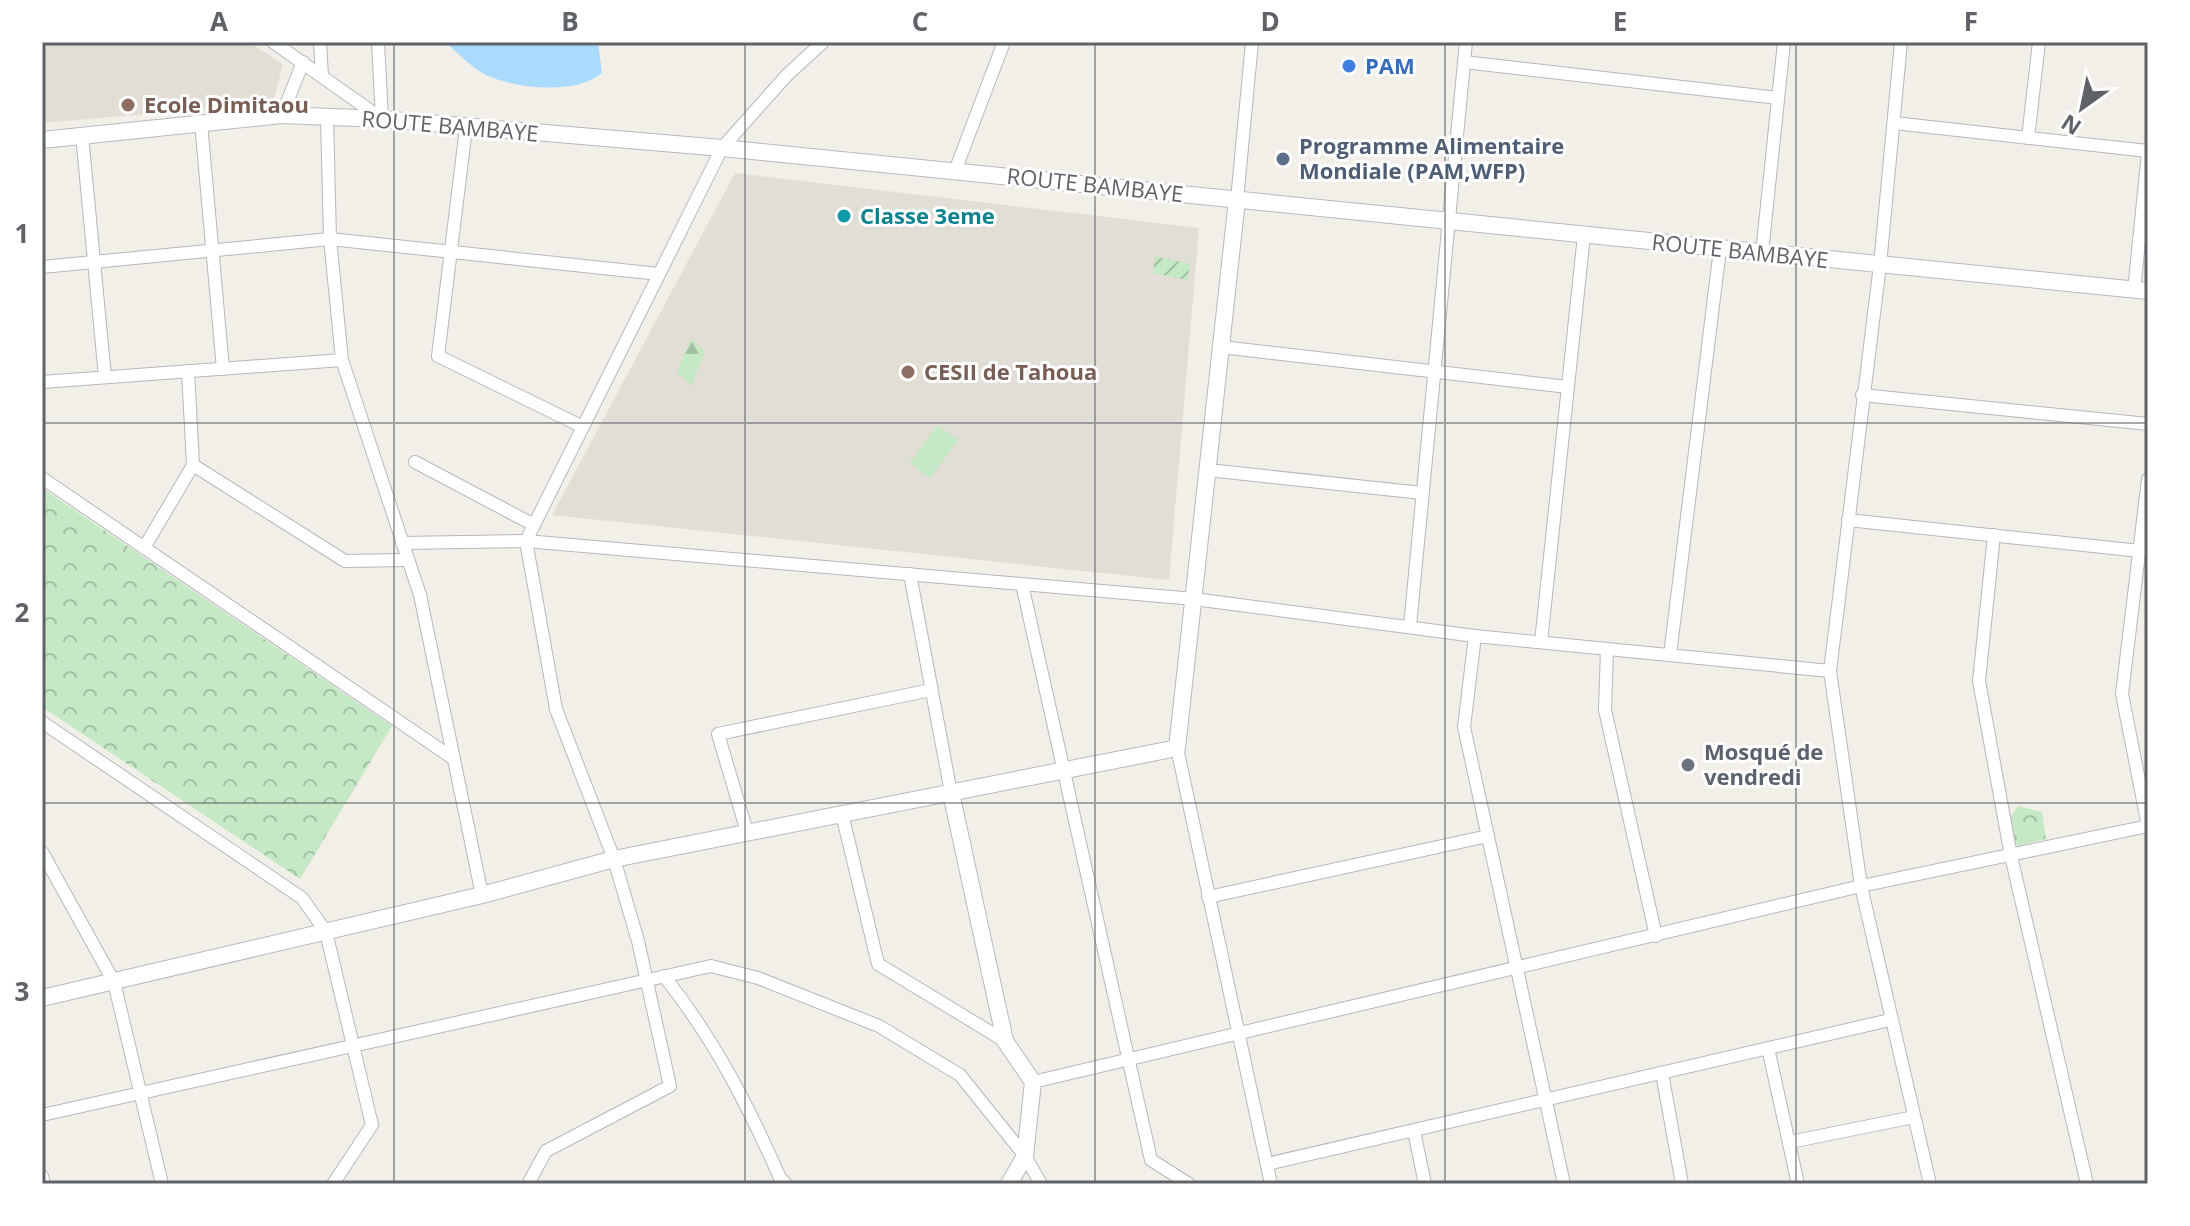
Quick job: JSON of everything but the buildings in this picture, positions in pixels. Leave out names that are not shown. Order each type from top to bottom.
[{"type":"street","points":[[273,42],[382,119]]},
{"type":"street","points":[[320,42],[322,76]]},
{"type":"street","points":[[378,42],[382,119]]},
{"type":"street","points":[[528,1184],[546,1151],[670,1086],[614,859],[556,709],[526,541],[722,148],[787,75],[823,42]]},
{"type":"street","points":[[955,171],[1004,42]]},
{"type":"street","points":[[1252,42],[1177,748],[1208,897],[1241,1032],[1271,1184]]},
{"type":"street","points":[[1410,626],[1466,42]]},
{"type":"street","points":[[1762,253],[1784,42]]},
{"type":"street","points":[[1901,42],[1880,265],[1830,671],[1861,886],[1930,1184]]},
{"type":"street","points":[[2028,138],[2039,42]]},
{"type":"street","points":[[282,115],[303,62]]},
{"type":"street","points":[[1464,62],[1778,98]]},
{"type":"street","name":"ROUTE BAMBAYE","points":[[42,140],[282,115],[382,119],[722,148],[2141,291]]},
{"type":"street","points":[[327,116],[330,239],[342,360],[420,595],[482,895]]},
{"type":"street","points":[[201,123],[223,369]]},
{"type":"street","points":[[1894,123],[2148,152],[2141,291]]},
{"type":"street","points":[[466,128],[438,356],[583,427]]},
{"type":"street","points":[[82,135],[105,377]]},
{"type":"street","points":[[1541,642],[1584,235]]},
{"type":"street","points":[[42,267],[330,239],[659,274]]},
{"type":"street","points":[[1670,655],[1720,249]]},
{"type":"street","points":[[1221,347],[1568,387]]},
{"type":"street","points":[[42,382],[342,360]]},
{"type":"street","points":[[144,548],[193,465],[188,371]]},
{"type":"street","points":[[1862,395],[2148,424]]},
{"type":"street","points":[[415,462],[534,525]]},
{"type":"street","points":[[193,465],[345,561],[408,560]]},
{"type":"street","points":[[1208,470],[1422,493]]},
{"type":"street","points":[[42,478],[454,759]]},
{"type":"street","points":[[1033,1082],[1861,886],[2148,826],[2122,694],[2146,517],[2148,479]]},
{"type":"street","points":[[1848,520],[2140,551]]},
{"type":"street","points":[[1994,535],[1979,681],[2011,856],[2087,1184]]},
{"type":"street","points":[[402,543],[526,541],[1194,599],[1475,636],[1830,671]]},
{"type":"street","points":[[910,574],[951,793],[1005,1041],[1033,1082],[1025,1156],[1009,1184]]},
{"type":"street","points":[[1022,584],[1151,1160],[1189,1184]]},
{"type":"street","points":[[2132,614],[2148,616]]},
{"type":"street","points":[[1475,636],[1464,727],[1564,1184]]},
{"type":"street","points":[[1607,649],[1605,710],[1656,936]]},
{"type":"street","points":[[747,832],[718,734],[931,690]]},
{"type":"street","points":[[42,722],[302,898],[326,932],[372,1125],[330,1183]]},
{"type":"street","points":[[42,998],[482,895],[614,859],[1177,748]]},
{"type":"street","points":[[842,814],[878,964],[1005,1041]]},
{"type":"street","points":[[1208,897],[1488,836]]},
{"type":"street","points":[[42,852],[46,866],[114,982],[162,1184]]},
{"type":"street","points":[[42,1115],[711,966],[758,978],[879,1026],[960,1075],[1025,1156],[1041,1184]]},
{"type":"street","points":[[664,976],[701,1023],[737,1084],[780,1178],[786,1184]]},
{"type":"street","points":[[1267,1164],[1890,1020]]},
{"type":"street","points":[[1768,1048],[1798,1184]]},
{"type":"street","points":[[1662,1073],[1682,1184]]},
{"type":"street","points":[[1790,1142],[1914,1117]]},
{"type":"street","points":[[1414,1131],[1425,1184]]},
{"type":"street","points":[[42,1176],[44,1184]]},
{"type":"shaded area","points":[[42,42],[249,42],[283,64],[273,103],[42,123]]},
{"type":"shaded area","name":"CESII de Tahoua","points":[[735,173],[1199,228],[1169,580],[552,515]]},
{"type":"green space","points":[[1155,256],[1190,264],[1187,280],[1153,273]]},
{"type":"green space","points":[[691,339],[705,352],[691,385],[677,372]]},
{"type":"green space","points":[[937,425],[958,440],[930,478],[910,463]]},
{"type":"green space","points":[[42,488],[392,726],[300,879],[42,707]]},
{"type":"green space","points":[[2018,806],[2042,812],[2046,839],[2018,846],[2005,825]]},
{"type":"water","points":[[445,42],[598,42],[602,73],[575,85],[524,86],[479,71]]},
{"type":"place","name":"PAM","points":[[1349,66]]},
{"type":"place","name":"Ecole Dimitaou","points":[[128,105]]},
{"type":"place","name":"Programme Alimentaire Mondiale (PAM,WFP)","points":[[1283,159]]},
{"type":"place","name":"Classe 3eme","points":[[844,216]]},
{"type":"place","name":"CESII de Tahoua","points":[[908,372]]},
{"type":"place","name":"Mosqué de vendredi","points":[[1688,765]]}]
